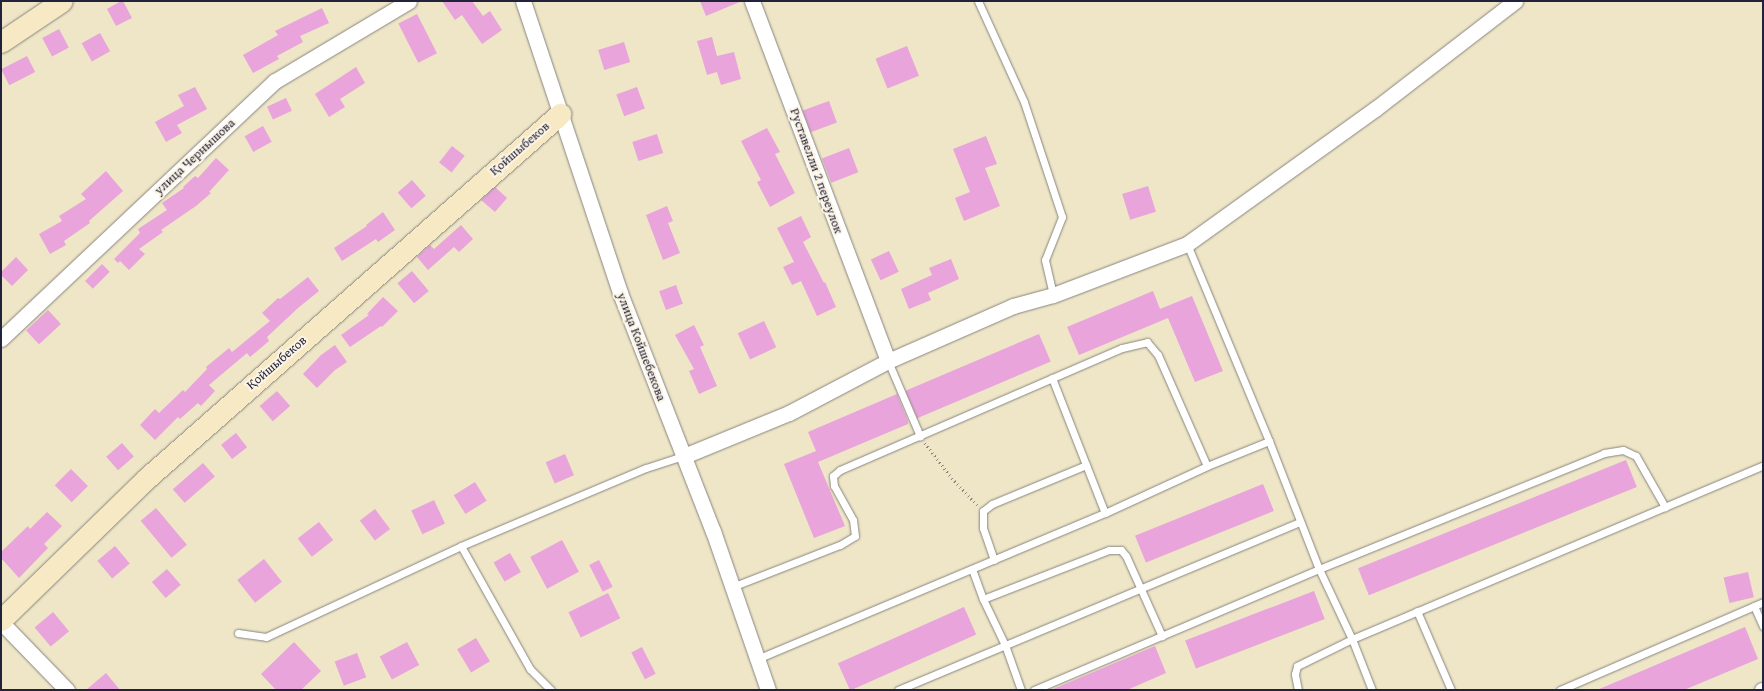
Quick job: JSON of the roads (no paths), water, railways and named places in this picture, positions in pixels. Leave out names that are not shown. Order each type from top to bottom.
[{"type":"street","points":[[1,42],[62,1]]},
{"type":"street","name":"улица Чернышова","points":[[1,339],[276,81],[409,1]]},
{"type":"street","name":"улица Койшебекова","points":[[523,1],[620,293],[684,456],[732,586],[768,690]]},
{"type":"street","name":"Руставелли 2 переулок","points":[[752,1],[879,341],[888,361]]},
{"type":"street","points":[[684,456],[789,413],[888,361],[1013,306],[1053,295],[1187,244],[1375,109],[1515,1]]},
{"type":"street","name":"Қойшыбеков","points":[[1,621],[147,478],[560,114]]},
{"type":"street","points":[[1,621],[67,690]]},
{"type":"lane","points":[[978,1],[1024,102],[1062,217],[1045,260],[1053,295]]},
{"type":"lane","points":[[1187,244],[1269,441],[1319,569],[1352,639],[1372,690]]},
{"type":"lane","points":[[732,586],[840,545],[855,536],[852,520],[834,486],[833,476],[840,470],[1122,348],[1147,342],[1158,355],[1207,466]]},
{"type":"lane","points":[[888,361],[920,436]]},
{"type":"lane","points":[[1052,378],[1105,513]]},
{"type":"lane","points":[[757,659],[1105,513],[1207,466],[1269,441]]},
{"type":"lane","points":[[1034,690],[1319,569],[1604,453],[1623,450],[1636,456],[1665,507]]},
{"type":"lane","points":[[238,633],[266,637],[461,546],[646,468],[684,456]]},
{"type":"lane","points":[[994,560],[983,528],[983,511],[992,504],[1086,465]]},
{"type":"lane","points":[[1298,690],[1295,674],[1297,666],[1352,639],[1763,465]]},
{"type":"lane","points":[[898,690],[1300,522]]},
{"type":"lane","points":[[461,546],[530,669],[551,690]]},
{"type":"lane","points":[[983,599],[1109,550],[1121,550],[1126,556],[1162,636]]},
{"type":"lane","points":[[972,569],[983,599],[1005,645],[1021,690]]},
{"type":"lane","points":[[1560,690],[1763,602]]},
{"type":"lane","points":[[1754,606],[1763,626]]},
{"type":"lane","points":[[1418,611],[1451,690]]}]
